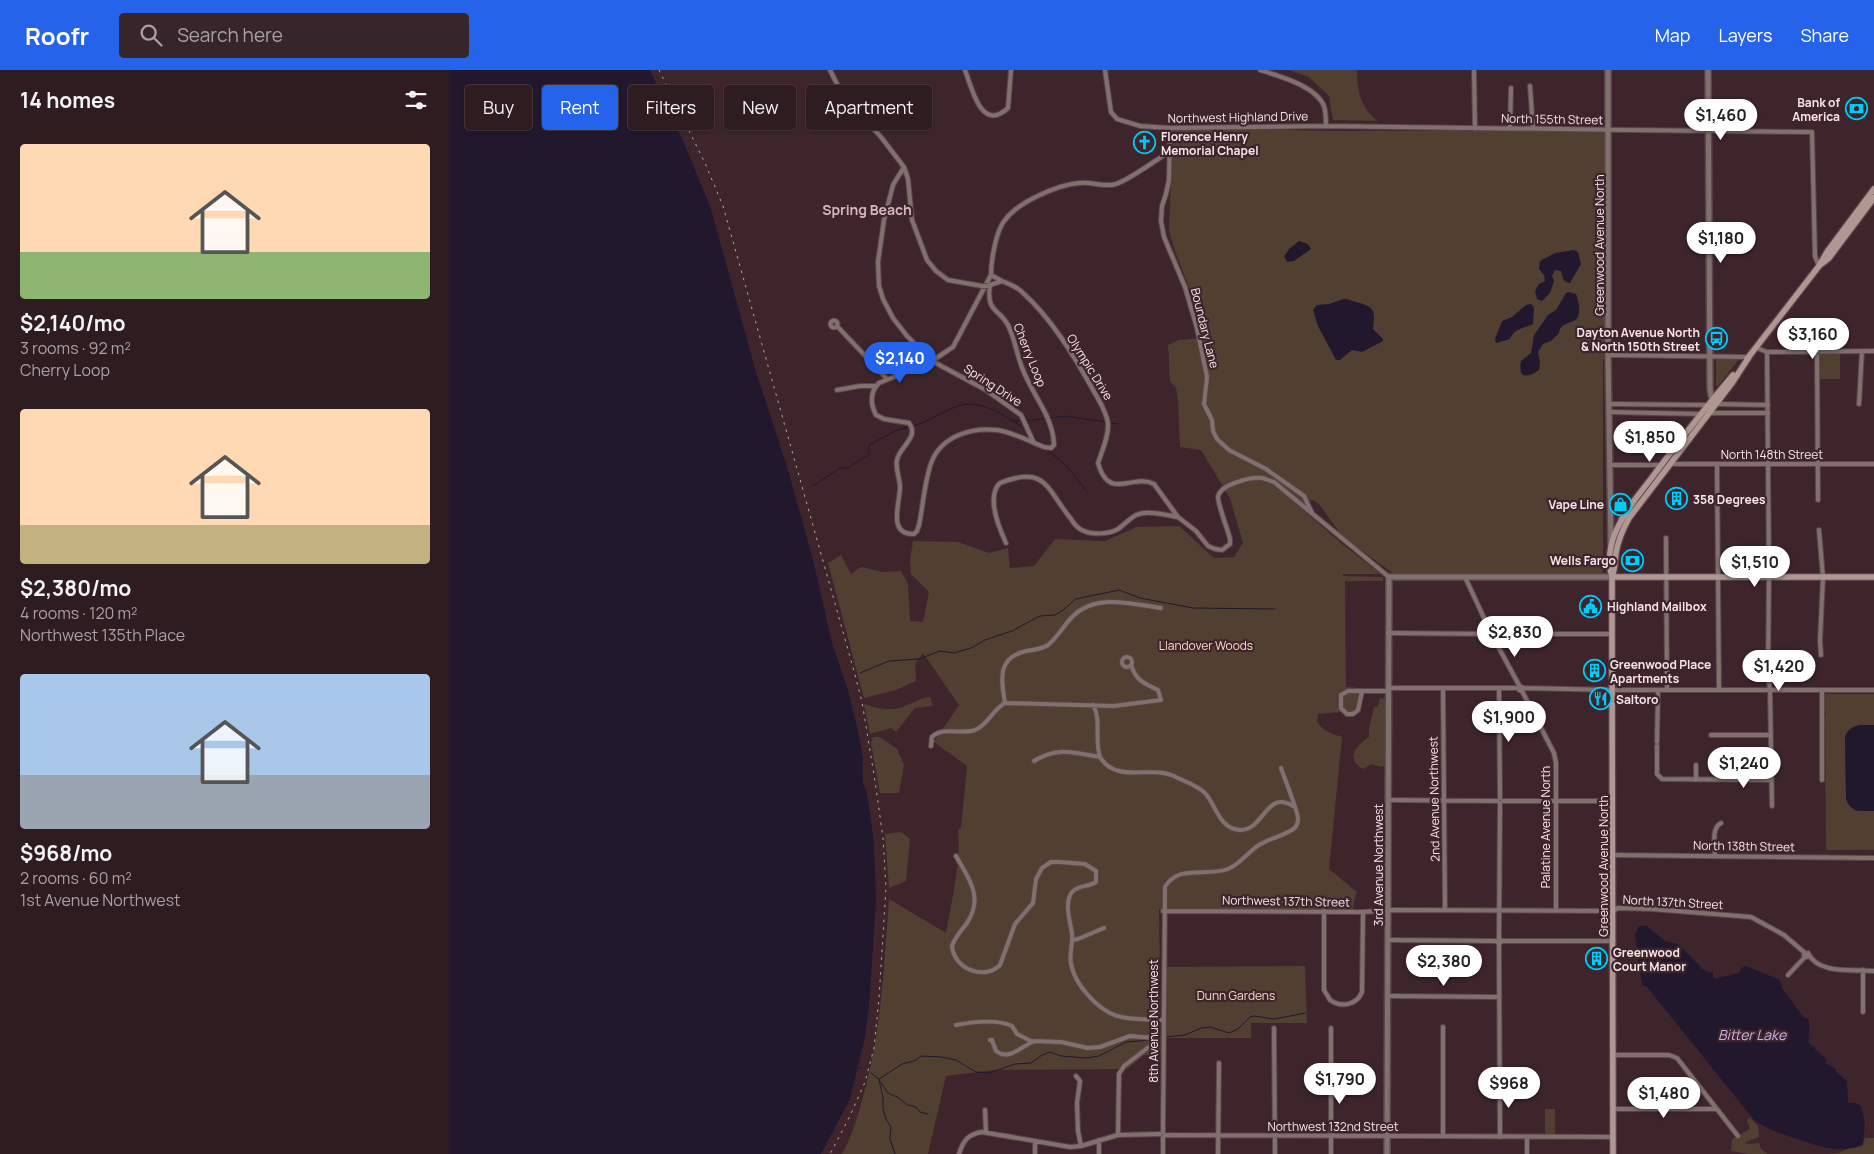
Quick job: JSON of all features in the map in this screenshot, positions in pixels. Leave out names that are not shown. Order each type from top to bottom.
[{"type":"main road","points":[[1611,548],[1618,526],[1629,507],[1757,348],[1819,266],[1829,258],[1871,201],[1874,189]]},
{"type":"main road","points":[[1620,536],[1629,518],[1710,412],[1713,403]]},
{"type":"main road","name":"Greenwood Avenue North","points":[[1613,1154],[1612,577],[1620,536]]},
{"type":"main road","name":"Greenwood Avenue North","points":[[1611,548],[1610,570],[1612,577]]},
{"type":"main road","points":[[1612,577],[1874,578]]},
{"type":"street","points":[[830,70],[842,94],[881,137],[904,167],[908,179],[912,220],[927,260],[936,271],[948,280],[982,286],[1002,281]]},
{"type":"street","points":[[965,70],[980,109],[987,114],[995,115],[1003,113],[1008,108],[1011,70]]},
{"type":"street","name":"Northwest Highland Drive","points":[[1105,70],[1110,112],[1117,119],[1140,126],[1170,128],[1326,126],[1475,129]]},
{"type":"street","points":[[1260,70],[1287,79],[1311,91],[1324,106],[1326,126]]},
{"type":"street","points":[[1474,70],[1475,129]]},
{"type":"street","name":"Greenwood Avenue North","points":[[1608,70],[1608,355],[1611,548]]},
{"type":"street","points":[[1708,70],[1710,131],[1710,388],[1713,403]]},
{"type":"street","points":[[1530,86],[1533,128]]},
{"type":"street","points":[[1510,128],[1511,88]]},
{"type":"street","name":"Boundary Lane","points":[[1170,128],[1169,180],[1160,221],[1164,237],[1185,287],[1197,328],[1207,377],[1204,404],[1212,420],[1213,431],[1217,439],[1229,450],[1266,469],[1304,496],[1313,515]]},
{"type":"street","name":"North 155th Street","points":[[1475,129],[1533,128],[1812,132],[1815,256],[1819,266]]},
{"type":"street","points":[[837,390],[876,386],[887,379],[932,361],[953,347],[991,275],[994,249],[1004,220],[1021,206],[1062,185],[1082,182],[1105,186],[1118,183],[1169,152]]},
{"type":"street","name":"Spring Drive","points":[[904,167],[893,185],[884,220],[878,262],[879,286],[883,299],[893,318],[907,336],[932,361],[986,390],[1021,415],[1034,443]]},
{"type":"street","points":[[991,275],[1002,281]]},
{"type":"street","name":"Olympic Drive","points":[[1002,281],[1016,287],[1044,315],[1074,356],[1104,410],[1108,423],[1107,436],[1098,463],[1104,479],[1111,483],[1124,485],[1144,482],[1154,484],[1178,517],[1196,531],[1208,546],[1215,550],[1222,550],[1230,544],[1218,500],[1218,495],[1228,485],[1262,478],[1274,482],[1304,508]]},
{"type":"street","name":"Cherry Loop","points":[[876,386],[871,402],[876,415],[884,419],[908,423],[912,427],[913,432],[899,453],[896,466],[900,485],[900,500],[896,521],[899,527],[908,534],[914,534],[919,525],[931,462],[937,450],[950,439],[966,432],[998,430],[1044,447],[1053,447],[1052,427],[1022,369],[1009,326],[991,305],[989,285]]},
{"type":"street","points":[[837,326],[887,379]]},
{"type":"street","points":[[1757,348],[1768,352],[1817,350],[1874,351]]},
{"type":"street","points":[[1817,350],[1818,500]]},
{"type":"street","points":[[1859,404],[1862,351]]},
{"type":"street","points":[[1768,352],[1768,673],[1772,806]]},
{"type":"street","points":[[1608,355],[1749,357]]},
{"type":"street","points":[[1609,404],[1713,403],[1768,405]]},
{"type":"street","points":[[1625,404],[1625,412]]},
{"type":"street","points":[[1673,404],[1673,413]]},
{"type":"street","points":[[1609,412],[1702,414]]},
{"type":"street","points":[[1710,412],[1768,413]]},
{"type":"street","name":"North 148th Street","points":[[1670,464],[1874,464]]},
{"type":"street","points":[[1717,464],[1719,690]]},
{"type":"street","points":[[1609,465],[1662,465]]},
{"type":"street","points":[[1006,543],[995,513],[995,491],[1000,483],[1022,477],[1039,478],[1047,485],[1076,525],[1083,531],[1090,533],[1116,531],[1136,515],[1178,517]]},
{"type":"street","name":"Boundary Lane","points":[[1304,508],[1389,577]]},
{"type":"street","name":"Greenwood Avenue North","points":[[1609,511],[1612,519],[1621,530],[1620,536]]},
{"type":"street","points":[[1819,530],[1824,578],[1820,641],[1821,656]]},
{"type":"street","points":[[1666,538],[1665,577],[1668,690]]},
{"type":"street","points":[[1389,577],[1612,577]]},
{"type":"street","name":"3rd Avenue Northwest","points":[[1387,1154],[1389,577]]},
{"type":"street","points":[[1465,577],[1489,633]]},
{"type":"street","points":[[1005,703],[1001,678],[1010,658],[1048,644],[1070,619],[1083,608],[1100,602],[1161,608]]},
{"type":"street","points":[[1388,633],[1489,633],[1492,631],[1494,635],[1612,634]]},
{"type":"street","name":"Palatine Avenue North","points":[[1494,635],[1554,753],[1556,911]]},
{"type":"street","points":[[932,746],[932,737],[937,733],[978,729],[1005,703],[1126,706],[1161,700],[1158,690],[1136,677],[1131,665]]},
{"type":"street","name":"2nd Avenue Northwest","points":[[1442,688],[1445,910]]},
{"type":"street","points":[[1499,688],[1500,1137]]},
{"type":"street","points":[[1362,691],[1356,712],[1349,714],[1343,712],[1340,702],[1341,695],[1348,691],[1388,689],[1874,690]]},
{"type":"street","points":[[1658,690],[1657,774],[1659,778],[1664,780],[1771,780]]},
{"type":"street","points":[[1822,690],[1822,780]]},
{"type":"street","points":[[1093,705],[1097,716],[1097,747],[1100,757],[1116,771],[1166,773],[1201,790],[1225,824],[1234,829],[1243,830],[1252,827],[1274,803],[1285,802],[1293,806]]},
{"type":"street","points":[[1711,735],[1770,735]]},
{"type":"street","points":[[1034,760],[1049,753],[1061,751],[1100,757]]},
{"type":"street","points":[[1696,765],[1696,780]]},
{"type":"street","points":[[1281,768],[1293,806]]},
{"type":"street","points":[[1388,800],[1613,801]]},
{"type":"street","name":"8th Avenue Northwest","points":[[1163,1154],[1163,911],[1165,887],[1172,878],[1179,874],[1217,872],[1233,866],[1260,844],[1295,828],[1298,817],[1293,806]]},
{"type":"street","points":[[1715,856],[1715,829],[1721,823]]},
{"type":"street","name":"North 138th Street","points":[[1613,855],[1874,858]]},
{"type":"street","points":[[956,856],[975,893],[972,914],[952,946],[955,956],[968,969],[977,973],[986,973],[995,970],[1000,965],[1015,924],[1033,904],[1037,875],[1042,868],[1051,862],[1085,864],[1094,868],[1097,873],[1097,880],[1094,883],[1076,888],[1070,894],[1071,960],[1074,975],[1082,988],[1099,1007],[1108,1013],[1122,1018],[1163,1022]]},
{"type":"street","name":"North 137th Street","points":[[1499,910],[1613,911],[1618,908],[1751,917],[1784,935],[1807,956],[1828,968],[1874,971]]},
{"type":"street","name":"Northwest 137th Street","points":[[1163,911],[1363,912],[1499,910]]},
{"type":"street","points":[[1324,911],[1324,990],[1332,1002],[1345,1004],[1356,1001],[1362,992],[1363,912]]},
{"type":"street","points":[[1072,940],[1078,940],[1104,928]]},
{"type":"street","points":[[1388,940],[1612,941]]},
{"type":"street","points":[[1788,975],[1807,956]]},
{"type":"street","points":[[1863,970],[1863,1012]]},
{"type":"street","points":[[1388,996],[1499,997]]},
{"type":"street","points":[[956,1025],[1004,1023],[1012,1026],[1017,1034],[1035,1042],[1060,1042],[1094,1048],[1130,1036],[1154,1039],[1154,1043],[1122,1068],[1118,1078],[1118,1135]]},
{"type":"street","points":[[1443,1027],[1443,1136]]},
{"type":"street","points":[[1274,1028],[1275,1154]]},
{"type":"street","points":[[1331,1028],[1331,1154]]},
{"type":"street","points":[[990,1040],[992,1040],[996,1051],[1005,1055],[1035,1042]]},
{"type":"street","points":[[1612,1055],[1675,1056],[1738,1136]]},
{"type":"street","points":[[1218,1154],[1219,1063]]},
{"type":"street","points":[[1076,1076],[1080,1081],[1077,1103],[1078,1131],[1081,1146]]},
{"type":"street","points":[[1613,1109],[1716,1109]]},
{"type":"street","points":[[985,1110],[986,1132]]},
{"type":"street","name":"Northwest 132nd Street","points":[[959,1154],[963,1143],[968,1138],[975,1134],[986,1132],[1067,1146],[1081,1146],[1118,1135],[1613,1138]]},
{"type":"street","points":[[1527,1137],[1527,1154]]},
{"type":"street","points":[[1098,1140],[1098,1154]]},
{"type":"street","points":[[1035,1141],[1035,1154]]},
{"type":"green space","points":[[1289,70],[1357,70],[1361,99],[1368,111],[1378,121],[1333,120],[1329,96],[1309,77]]},
{"type":"green space","name":"Llandover Woods","points":[[1182,128],[1335,131],[1598,130],[1604,133],[1606,138],[1606,358],[1603,359],[1603,571],[1602,574],[1394,574],[1343,537],[1319,504],[1313,500],[1295,503],[1342,544],[1381,574],[1343,574],[1343,576],[1383,577],[1383,581],[1345,581],[1346,687],[1359,688],[1358,700],[1353,711],[1318,714],[1317,722],[1325,730],[1342,737],[1329,869],[1357,892],[1353,910],[1159,909],[1161,1054],[1144,1055],[1127,1069],[994,1070],[946,1076],[928,1154],[842,1154],[851,1136],[857,1117],[873,1054],[881,1003],[889,899],[946,933],[957,868],[958,829],[961,828],[967,766],[934,742],[959,705],[923,653],[915,664],[916,681],[896,690],[864,698],[828,563],[841,555],[851,574],[861,567],[883,572],[901,571],[908,584],[910,621],[923,622],[929,592],[911,574],[910,560],[913,541],[958,542],[989,553],[1008,548],[1010,568],[1034,566],[1055,539],[1105,541],[1137,527],[1179,526],[1214,558],[1234,557],[1243,543],[1230,498],[1201,450],[1180,447],[1178,400],[1176,388],[1170,381],[1168,345],[1179,340],[1202,338],[1193,298],[1169,230],[1173,134],[1174,131]]},
{"type":"green space","points":[[1819,354],[1840,354],[1840,379],[1819,379]]},
{"type":"green space","points":[[1716,358],[1740,358],[1718,386],[1716,386]]},
{"type":"green space","points":[[1824,694],[1874,694],[1874,725],[1859,725],[1847,732],[1845,737],[1846,799],[1856,811],[1874,811],[1874,850],[1826,850],[1826,713],[1824,712]]},
{"type":"green space","points":[[930,697],[933,706],[915,708],[896,732],[891,728],[870,734],[864,704],[891,709]]},
{"type":"green space","points":[[1380,698],[1386,699],[1386,765],[1382,767],[1371,764],[1363,769],[1357,765],[1353,756],[1360,744],[1369,737],[1374,707],[1378,707]]},
{"type":"green space","points":[[873,737],[880,737],[897,749],[904,765],[899,793],[880,793],[871,743]]},
{"type":"green space","points":[[901,832],[910,839],[906,881],[889,888],[885,834]]},
{"type":"green space","name":"Dunn Gardens","points":[[1305,966],[1307,1023],[1251,1023],[1251,1038],[1166,1038],[1165,967]]},
{"type":"green space","points":[[1545,1109],[1555,1109],[1555,1135],[1545,1135]]},
{"type":"green space","points":[[1750,1118],[1758,1126],[1759,1137],[1746,1142],[1746,1144],[1759,1143],[1761,1149],[1768,1154],[1749,1154],[1731,1151],[1732,1139],[1750,1129],[1747,1120]]},
{"type":"green space","points":[[1865,1138],[1874,1138],[1874,1154],[1828,1154],[1839,1153],[1864,1141]]},
{"type":"water","points":[[450,70],[650,70],[657,85],[628,85],[628,130],[678,130],[711,209],[756,372],[789,473],[814,564],[832,643],[848,690],[858,731],[863,757],[863,783],[867,794],[873,835],[876,901],[869,1008],[865,1037],[850,1099],[821,1154],[450,1154]]},
{"type":"water","points":[[1299,241],[1308,244],[1311,249],[1294,261],[1287,262],[1284,256]]},
{"type":"water","points":[[1574,250],[1578,252],[1581,264],[1570,283],[1564,280],[1561,271],[1555,270],[1552,276],[1554,281],[1550,293],[1542,301],[1537,299],[1535,291],[1539,284],[1545,281],[1544,275],[1539,269],[1540,261],[1555,253]]},
{"type":"water","points":[[1566,293],[1576,294],[1579,303],[1577,319],[1563,325],[1559,333],[1551,341],[1543,344],[1538,352],[1539,370],[1527,376],[1522,374],[1521,361],[1531,353],[1534,335],[1548,315],[1556,310]]},
{"type":"water","points":[[1344,299],[1371,308],[1374,314],[1373,329],[1383,341],[1362,352],[1352,350],[1340,360],[1336,360],[1318,326],[1313,310],[1317,305],[1329,304]]},
{"type":"water","points":[[1531,304],[1534,307],[1533,324],[1517,331],[1510,339],[1496,343],[1495,339],[1502,321],[1512,317],[1526,305]]},
{"type":"water","points":[[1874,725],[1874,811],[1857,810],[1850,807],[1846,799],[1845,737],[1847,732],[1853,727]]},
{"type":"water","name":"Bitter Lake","points":[[1639,926],[1647,926],[1665,941],[1678,944],[1701,967],[1701,970],[1713,972],[1713,977],[1718,979],[1718,977],[1739,973],[1741,968],[1746,966],[1780,980],[1782,988],[1804,1018],[1809,1019],[1809,1044],[1815,1047],[1827,1060],[1825,1063],[1836,1069],[1836,1072],[1847,1081],[1848,1103],[1856,1103],[1861,1106],[1865,1123],[1863,1145],[1846,1149],[1822,1147],[1775,1131],[1754,1120],[1647,987],[1642,985],[1635,935]]},
{"type":"waterway","points":[[913,426],[958,406],[971,404],[996,411],[1026,429]]},
{"type":"waterway","points":[[1026,421],[1065,416],[1106,422]]},
{"type":"waterway","points":[[1013,421],[1022,421]]},
{"type":"waterway","points":[[1110,423],[1119,424]]},
{"type":"waterway","points":[[813,486],[840,468],[847,468],[869,455],[869,445],[897,430],[908,427]]},
{"type":"waterway","points":[[1031,433],[1043,445]]},
{"type":"waterway","points":[[1047,450],[1067,466],[1087,492]]},
{"type":"waterway","points":[[860,673],[889,661],[919,659],[940,651],[954,653],[971,648],[985,640],[1012,631],[1040,616],[1055,615],[1076,599],[1119,590],[1140,598],[1193,608],[1275,609]]},
{"type":"waterway","points":[[1166,1037],[1185,1035],[1201,1028],[1210,1027],[1229,1033],[1238,1029],[1250,1017],[1274,1019],[1306,1013]]},
{"type":"waterway","points":[[871,1073],[879,1079],[902,1064],[914,1061],[921,1056],[956,1060],[976,1072],[989,1073],[1015,1064],[1031,1063],[1050,1052],[1061,1056],[1086,1058],[1099,1056],[1126,1042],[1152,1040]]},
{"type":"waterway","points":[[858,1067],[862,1068]]},
{"type":"waterway","points":[[879,1080],[883,1097],[883,1109],[891,1127],[890,1139],[895,1154]]},
{"type":"waterway","points":[[879,1080],[888,1093],[908,1105],[916,1107],[920,1112],[928,1114]]},
{"type":"railway","points":[[659,70],[705,163],[723,206],[854,671],[862,702],[875,781],[883,838],[886,888],[874,1048],[865,1082],[830,1154]]},
{"type":"place","name":"Bank of America","points":[[1856,109]]},
{"type":"place","name":"Florence Henry Memorial Chapel","points":[[1145,143]]},
{"type":"place","name":"Dayton Avenue North & North 150th Street","points":[[1716,339]]},
{"type":"place","name":"358 Degrees","points":[[1677,499]]},
{"type":"place","name":"Vape Line","points":[[1620,504]]},
{"type":"place","name":"Wells Fargo","points":[[1632,560]]},
{"type":"place","name":"Highland Mailbox","points":[[1591,606]]},
{"type":"place","name":"Greenwood Place Apartments","points":[[1594,671]]},
{"type":"place","name":"Saltoro","points":[[1600,699]]},
{"type":"place","name":"Greenwood Court Manor","points":[[1597,959]]},
{"type":"district","name":"Spring Beach","points":[[867,209]]}]
